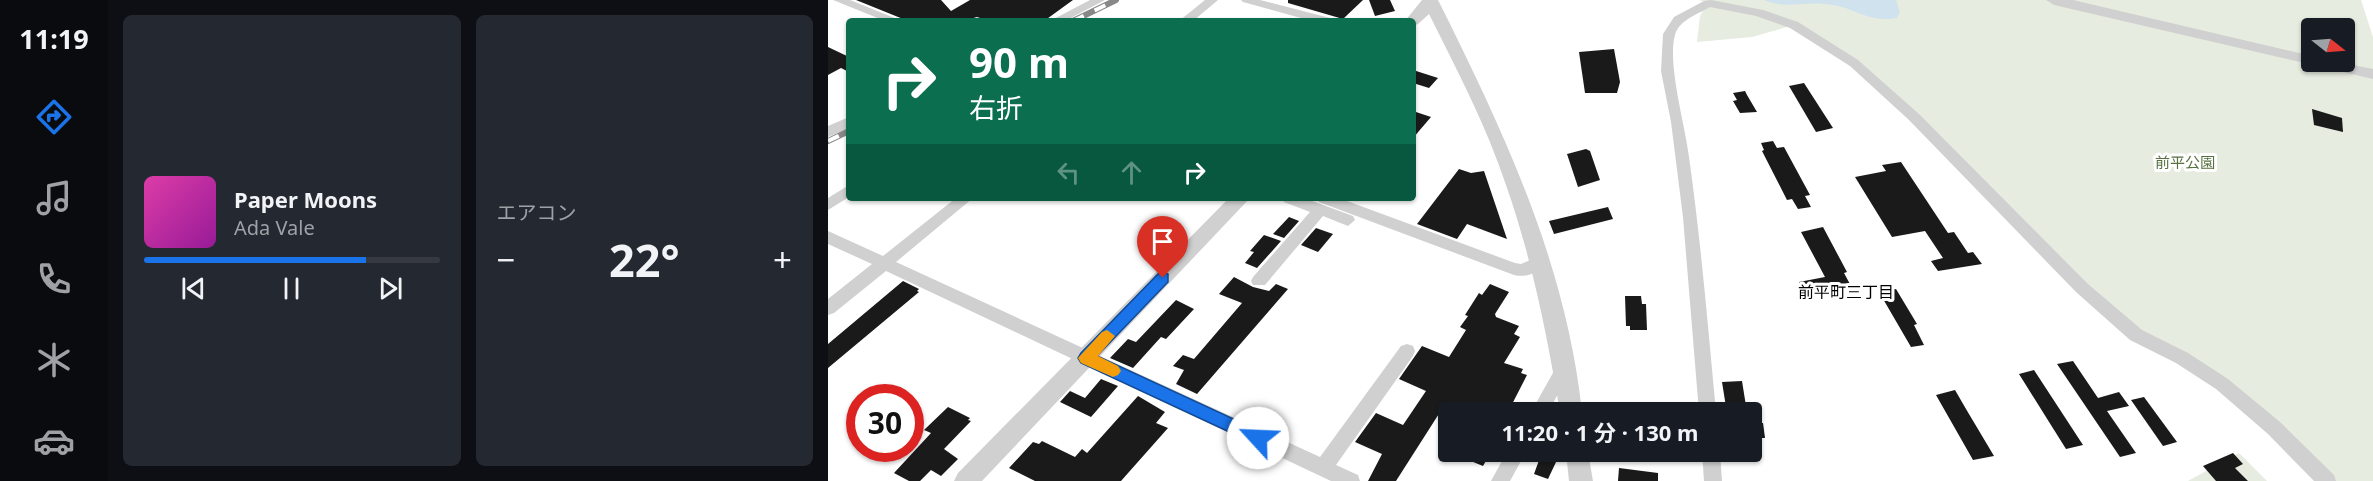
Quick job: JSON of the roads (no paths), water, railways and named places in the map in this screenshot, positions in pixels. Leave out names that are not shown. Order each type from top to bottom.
[{"type":"street","points":[[839,0],[888,18]]},
{"type":"street","points":[[1062,18],[1099,0]]},
{"type":"street","points":[[1189,18],[1212,0]]},
{"type":"street","points":[[2054,0],[2301,58]]},
{"type":"street","points":[[1255,1],[1316,18]]},
{"type":"street","points":[[1416,18],[1430,1],[1485,109],[1504,155],[1539,262],[1569,402]]},
{"type":"street","points":[[1706,402],[1690,217],[1678,122],[1667,71],[1670,34],[1678,20],[1708,2],[1759,13],[1794,25],[1854,63],[1914,117],[2082,288],[2136,335],[2182,358],[2222,384],[2274,428],[2327,481]]},
{"type":"street","points":[[2355,70],[2373,74]]},
{"type":"street","points":[[828,132],[846,123]]},
{"type":"street","points":[[828,206],[846,192]]},
{"type":"street","points":[[828,309],[962,201]]},
{"type":"street","points":[[966,481],[1238,201]]},
{"type":"street","points":[[1305,201],[1322,204],[1514,269],[1523,271],[1539,262]]},
{"type":"street","points":[[1322,204],[1347,220]]},
{"type":"street","points":[[1259,281],[1322,204]]},
{"type":"street","points":[[828,237],[1351,481]]},
{"type":"street","points":[[1323,468],[1407,351]]},
{"type":"street","points":[[1545,402],[1564,369]]},
{"type":"street","points":[[1500,481],[1511,462]]},
{"type":"street","points":[[1578,462],[1581,481]]},
{"type":"street","points":[[1712,462],[1713,481]]},
{"type":"water","points":[[1764,0],[1896,0],[1900,12],[1897,18],[1886,19],[1867,16],[1834,5],[1786,5]]},
{"type":"railway","points":[[1079,18],[1116,0]]},
{"type":"railway","points":[[828,141],[846,132]]},
{"type":"district","name":"前平町三丁目","points":[[1846,292]]},
{"type":"park label","name":"前平公園","points":[[2185,162]]}]
